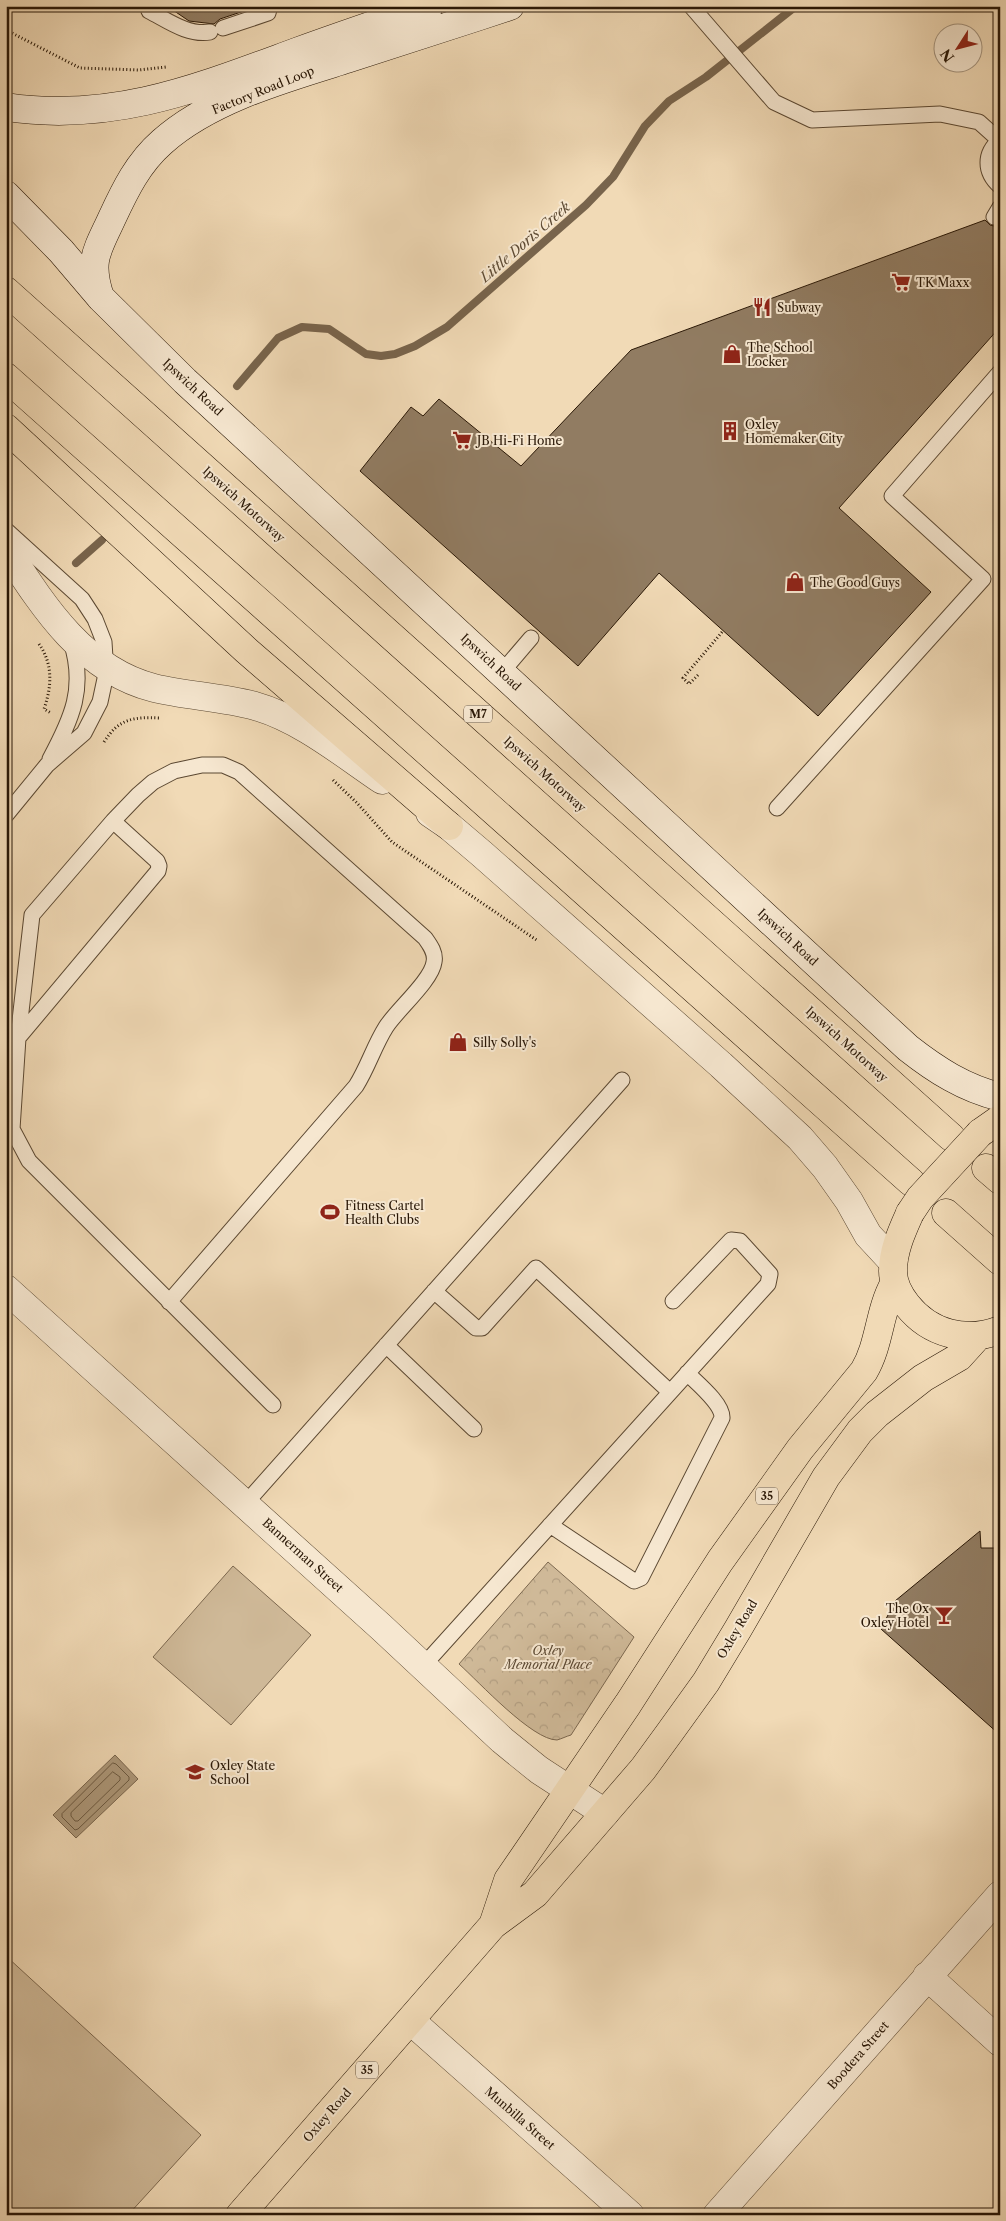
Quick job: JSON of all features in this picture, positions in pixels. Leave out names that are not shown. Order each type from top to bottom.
[{"type":"main road","name":"Ipswich Motorway","points":[[6,291],[951,1137]]},
{"type":"main road","points":[[6,377],[911,1182]]},
{"type":"main road","points":[[6,428],[247,651],[449,826]]},
{"type":"main road","name":"35","points":[[894,1273],[902,1231],[910,1213],[920,1198],[990,1126]]},
{"type":"main road","points":[[946,1213],[1000,1261]]},
{"type":"main road","points":[[894,1273],[901,1297],[925,1324],[957,1336],[989,1333]]},
{"type":"main road","name":"Oxley Road","points":[[493,1925],[508,1880],[570,1790],[720,1561],[800,1449],[864,1371],[872,1357],[894,1273]]},
{"type":"main road","name":"Oxley Road","points":[[240,2215],[493,1925],[535,1894],[665,1740],[706,1682],[826,1477],[860,1431],[917,1382],[959,1357],[989,1333]]},
{"type":"street","name":"Factory Road Loop","points":[[6,107],[72,112],[116,108],[151,101],[223,79],[339,36],[429,6]]},
{"type":"street","name":"Factory Road Loop","points":[[101,298],[94,279],[94,259],[97,251],[136,172],[152,152],[171,134],[228,102],[290,77],[510,6]]},
{"type":"street","name":"Ipswich Road","points":[[6,196],[61,252],[101,298],[186,381],[908,1048],[947,1077],[987,1094],[1000,1096]]},
{"type":"street","points":[[6,548],[71,639],[106,667],[135,682],[153,688],[255,706],[280,716],[318,736],[449,826],[721,1065],[800,1138],[825,1166],[894,1273]]},
{"type":"street","name":"Bannerman Street","points":[[6,1290],[245,1504],[502,1740],[539,1770],[605,1813]]},
{"type":"street","name":"Boodera Street","points":[[717,2215],[1000,1895]]},
{"type":"street","points":[[928,1976],[1000,2042]]},
{"type":"street","name":"Munbilla Street","points":[[411,2021],[630,2215]]},
{"type":"lane","points":[[149,11],[186,30],[201,34],[268,13],[270,6]]},
{"type":"lane","points":[[691,6],[774,102],[812,120],[940,114],[979,122],[999,140],[988,155],[987,164],[990,173],[1000,186]]},
{"type":"lane","points":[[705,6],[706,22]]},
{"type":"lane","points":[[777,808],[983,579],[892,496],[1000,372]]},
{"type":"lane","points":[[6,530],[82,599],[96,619],[104,642],[105,687],[100,702],[88,727],[71,746],[47,765]]},
{"type":"lane","points":[[502,672],[531,638]]},
{"type":"lane","points":[[6,815],[47,765],[69,724],[76,697],[77,673],[75,652],[71,639]]},
{"type":"lane","points":[[169,1302],[356,1086],[366,1070],[374,1048],[386,1026],[430,973],[434,962],[432,948],[425,938],[239,772],[223,765],[202,765],[174,771],[153,782],[113,821],[32,915],[18,1038],[12,1129],[29,1161],[169,1302],[273,1405]]},
{"type":"lane","points":[[18,1038],[158,871],[157,861],[113,821]]},
{"type":"lane","points":[[245,1504],[622,1080]]},
{"type":"lane","points":[[423,1666],[768,1284],[770,1274],[740,1241],[731,1240],[673,1301]]},
{"type":"lane","points":[[434,1292],[476,1328],[482,1328],[536,1268],[670,1392]]},
{"type":"lane","points":[[386,1345],[474,1429]]},
{"type":"lane","points":[[550,1525],[634,1581],[641,1578],[722,1418],[723,1412],[717,1403],[688,1373]]},
{"type":"path","points":[[6,30],[80,68],[138,70],[168,67]]},
{"type":"path","points":[[698,675],[689,684],[683,678],[724,631]]},
{"type":"green space","name":"Oxley Memorial Place","points":[[548,1562],[634,1637],[571,1735],[557,1740],[534,1731],[520,1721],[459,1664]]},
{"type":"green space","points":[[233,1566],[311,1635],[231,1725],[153,1657]]},
{"type":"green space","points":[[6,1956],[201,2135],[128,2215],[6,2215]]},
{"type":"water","points":[[115,1755],[138,1779],[76,1838],[53,1815]]},
{"type":"building","points":[[167,6],[256,7],[220,19],[214,24],[189,21]]},
{"type":"building","name":"Oxley Homemaker City","points":[[985,220],[990,225],[1000,224],[1000,327],[839,508],[931,592],[818,716],[659,573],[578,666],[360,471],[411,407],[423,416],[439,399],[521,466],[631,350]]},
{"type":"building","name":"The Ox Oxley Hotel","points":[[980,1531],[981,1548],[1000,1548],[1000,1735],[881,1629],[895,1601]]},
{"type":"waterway","name":"Little Doris Creek","points":[[237,386],[278,338],[302,327],[329,329],[366,354],[381,356],[395,354],[415,346],[447,327],[586,205],[613,177],[645,126],[669,101],[706,77],[796,6]]},
{"type":"waterway","name":"Little Doris Creek","points":[[76,563],[102,540]]},
{"type":"place","name":"TK Maxx","points":[[901,282]]},
{"type":"place","name":"Subway","points":[[762,307]]},
{"type":"place","name":"The School Locker","points":[[732,354]]},
{"type":"place","name":"Oxley Homemaker City","points":[[730,431]]},
{"type":"place","name":"JB Hi-Fi Home","points":[[462,440]]},
{"type":"place","name":"The Good Guys","points":[[795,582]]},
{"type":"place","name":"Silly Solly's","points":[[458,1042]]},
{"type":"place","name":"Fitness Cartel Health Clubs","points":[[330,1212]]},
{"type":"place","name":"The Ox Oxley Hotel","points":[[944,1615]]},
{"type":"place","name":"Oxley State School","points":[[195,1772]]}]
